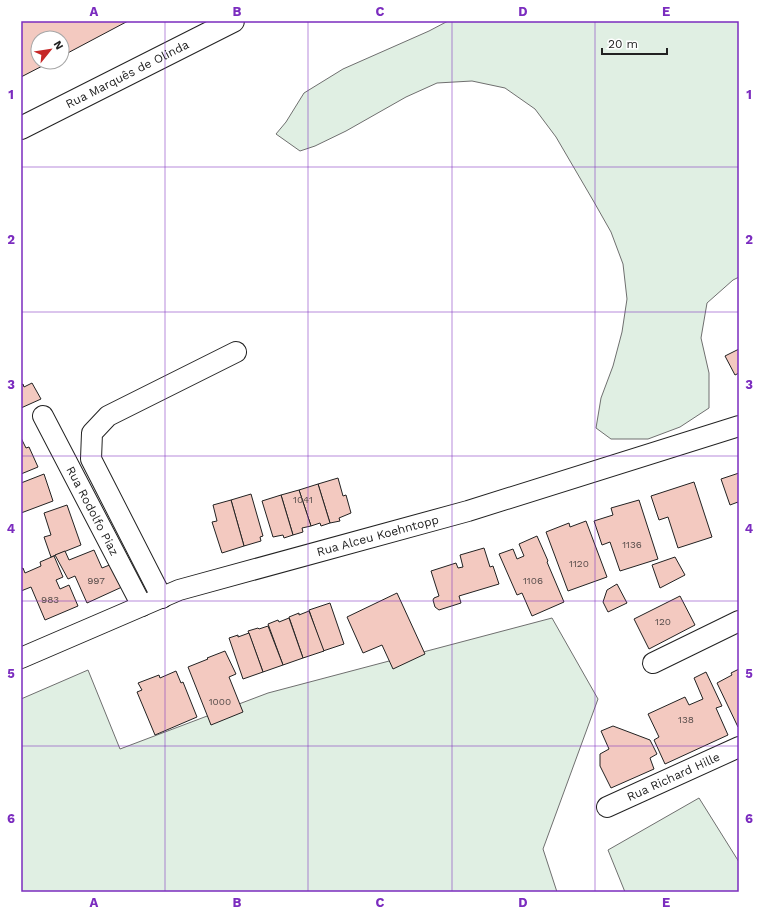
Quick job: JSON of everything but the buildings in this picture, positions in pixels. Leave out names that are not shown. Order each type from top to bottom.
[{"type":"main road","name":"Rua Marquês de Olinda","points":[[21,128],[233,21]]},
{"type":"street","points":[[162,598],[92,459],[92,433],[108,416],[236,352]]},
{"type":"street","name":"Rua Rodolfo Piaz","points":[[43,416],[142,606]]},
{"type":"street","name":"Rua Alceu Koehntopp","points":[[21,658],[179,590],[468,511],[739,426]]},
{"type":"street","points":[[653,663],[739,621]]},
{"type":"street","name":"Rua Richard Hille","points":[[607,807],[739,746]]},
{"type":"green space","points":[[448,21],[739,21],[739,277],[733,280],[707,303],[701,338],[709,373],[709,408],[680,427],[648,439],[611,439],[596,428],[601,398],[613,366],[622,332],[627,299],[623,264],[611,232],[594,202],[556,137],[535,109],[505,88],[472,81],[437,83],[406,97],[346,131],[315,146],[300,151],[276,134],[286,122],[304,93],[343,69]]},
{"type":"green space","points":[[552,618],[598,699],[543,849],[557,892],[21,892],[21,699],[88,670],[120,749],[268,693]]},
{"type":"green space","points":[[699,798],[739,862],[739,892],[625,892],[608,850]]}]
